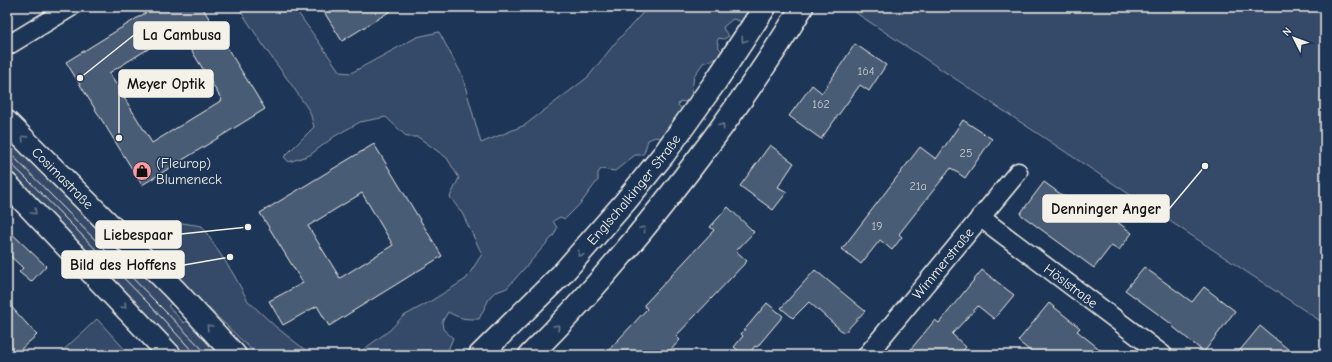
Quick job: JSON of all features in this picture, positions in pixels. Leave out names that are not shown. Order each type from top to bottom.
[{"type":"main road","name":"Englschalkinger Straße","points":[[480,355],[562,274],[625,202],[664,154],[765,7]]},
{"type":"main road","points":[[530,355],[587,296],[686,176],[740,103],[783,39],[802,7]]},
{"type":"main road","name":"Cosimastraße","points":[[7,122],[174,289],[235,355]]},
{"type":"main road","points":[[7,184],[170,355]]},
{"type":"street","points":[[7,46],[71,7]]},
{"type":"street","name":"Wimmerstraße","points":[[867,355],[1018,172]]},
{"type":"street","name":"Höslstraße","points":[[980,217],[1162,355]]},
{"type":"shaded area","points":[[238,7],[294,7],[340,72],[351,73],[417,37],[439,32],[462,75],[481,143],[525,125],[588,77],[616,42],[648,7],[749,7],[750,12],[743,22],[733,19],[723,27],[729,36],[724,39],[719,38],[717,41],[719,48],[722,51],[722,56],[703,63],[694,76],[691,96],[685,102],[680,101],[678,105],[683,110],[668,131],[660,138],[655,137],[648,140],[644,153],[641,155],[635,155],[615,171],[601,169],[598,173],[598,180],[581,203],[565,219],[560,217],[553,221],[557,228],[554,235],[507,288],[494,293],[490,297],[479,319],[463,318],[448,312],[442,322],[443,329],[453,338],[446,355],[356,355],[390,330],[402,317],[466,279],[482,254],[462,213],[450,197],[459,178],[447,158],[418,137],[407,137],[386,117],[360,122],[335,136],[310,155],[289,162],[284,157],[314,127],[310,112]]},
{"type":"shaded area","points":[[847,7],[1325,7],[1325,324]]},
{"type":"shaded area","points":[[7,133],[97,224],[172,303],[168,306],[184,323],[189,320],[223,355],[184,355],[143,311],[7,175]]},
{"type":"shaded area","points":[[176,222],[202,226],[234,275],[248,301],[276,327],[304,349],[318,355],[257,355],[133,235],[138,223],[159,226],[168,230]]},
{"type":"shaded area","points":[[97,319],[130,355],[58,355]]},
{"type":"building","points":[[155,7],[202,7],[265,109],[142,185],[66,62]],"holes":[[[179,30],[222,100],[152,143],[109,73]]]},
{"type":"building","points":[[321,7],[397,7],[342,41]]},
{"type":"building","points":[[855,44],[886,65],[869,91],[860,85],[821,139],[789,116],[812,85],[822,93]]},
{"type":"building","points":[[963,120],[992,139],[965,178],[951,168],[899,234],[902,237],[892,250],[880,240],[861,264],[842,249],[920,147],[936,159]]},
{"type":"building","points":[[374,144],[442,256],[329,326],[317,306],[283,325],[269,301],[303,283],[260,213]],"holes":[[[362,193],[393,245],[340,278],[308,226]]]},
{"type":"building","points":[[770,145],[794,163],[778,187],[787,192],[773,210],[740,186]]},
{"type":"building","points":[[1044,182],[1088,214],[1095,205],[1132,233],[1119,250],[1111,246],[1094,268],[1020,214]]},
{"type":"building","points":[[728,207],[754,232],[736,251],[747,261],[676,336],[680,340],[666,355],[604,355],[647,309],[644,305],[714,230],[710,227]]},
{"type":"building","points":[[7,229],[46,266],[31,282],[19,272],[23,268],[7,253]]},
{"type":"building","points":[[1144,267],[1192,302],[1204,287],[1235,311],[1204,352],[1172,326],[1173,325],[1125,290]]},
{"type":"building","points":[[815,270],[865,311],[844,333],[809,302],[793,318],[781,308]]},
{"type":"building","points":[[982,270],[1014,295],[994,319],[978,306],[952,334],[966,347],[959,355],[906,355],[935,320],[939,323]]},
{"type":"building","points":[[7,302],[37,335],[14,355],[7,355]]},
{"type":"building","points":[[767,303],[783,316],[757,347],[755,346],[748,355],[744,355],[734,347],[743,336],[741,334]]},
{"type":"building","points":[[1049,303],[1080,328],[1077,331],[1107,355],[1035,355],[1018,341]]},
{"type":"building","points":[[1260,326],[1295,355],[1236,355]]},
{"type":"tram line","points":[[7,150],[208,355]]},
{"type":"tram line","points":[[7,160],[150,305],[196,355]]},
{"type":"place","name":"La Cambusa","points":[[80,78]]},
{"type":"place","name":"Meyer Optik","points":[[119,138]]},
{"type":"place","name":"Denninger Anger","points":[[1205,166]]},
{"type":"place","name":"(Fleurop) Blumeneck","points":[[142,171]]},
{"type":"place","name":"Liebespaar","points":[[248,227]]},
{"type":"place","name":"Bild des Hoffens","points":[[230,257]]}]
